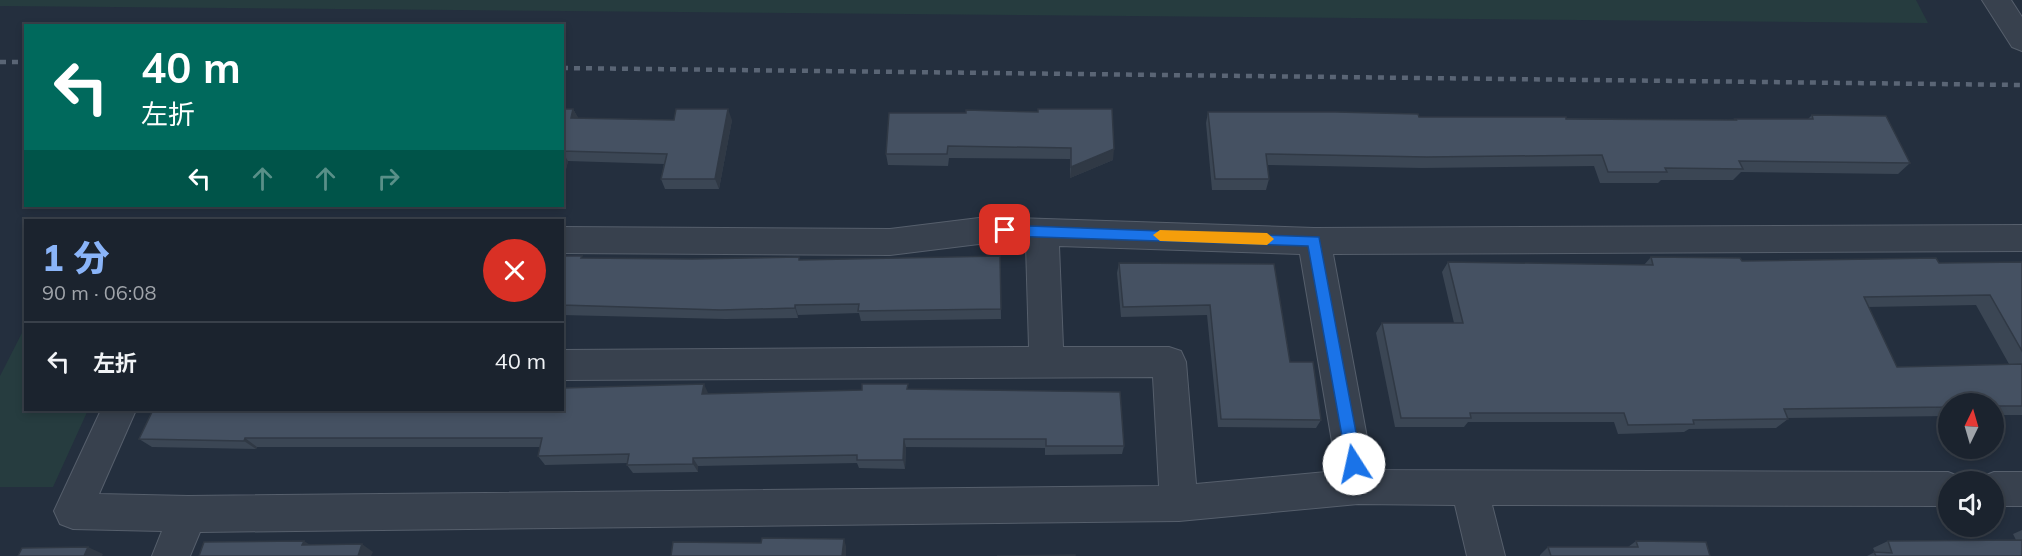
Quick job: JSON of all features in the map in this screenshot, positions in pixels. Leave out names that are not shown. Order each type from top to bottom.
[{"type":"street","points":[[1996,0],[2022,40]]},
{"type":"street","points":[[564,240],[890,242],[987,230],[1314,241],[2022,238]]},
{"type":"street","points":[[1042,231],[1047,364]]},
{"type":"street","points":[[1314,241],[1358,487]]},
{"type":"street","points":[[564,365],[1168,362],[1179,503]]},
{"type":"street","points":[[118,411],[73,511],[188,514],[1179,503],[1358,487],[1938,489]]},
{"type":"street","points":[[1469,488],[1486,556]]},
{"type":"street","points":[[2004,489],[2022,489]]},
{"type":"street","points":[[171,556],[188,514]]},
{"type":"green space","points":[[0,0],[1916,0],[1928,23],[0,6]]},
{"type":"green space","points":[[24,329],[24,411],[88,411],[53,487],[0,487],[0,376]]},
{"type":"building","points":[[564,109],[573,109],[571,118],[674,120],[676,109],[728,109],[715,179],[661,179],[667,154],[564,151]]},
{"type":"building","points":[[1038,109],[1112,109],[1114,149],[1071,167],[1071,148],[948,146],[947,154],[886,154],[889,113],[966,113],[966,110],[1038,112]]},
{"type":"building","points":[[1208,112],[1336,112],[1418,114],[1419,117],[1566,117],[1566,119],[1736,120],[1813,119],[1812,115],[1886,116],[1910,163],[1739,161],[1743,169],[1665,168],[1667,172],[1608,172],[1602,155],[1427,157],[1266,154],[1269,179],[1215,179]]},
{"type":"building","points":[[564,256],[692,259],[799,257],[799,260],[1000,256],[1001,309],[858,311],[859,304],[721,310],[564,305]]},
{"type":"building","points":[[1651,257],[1740,258],[1742,261],[1936,258],[1939,263],[2022,262],[2022,351],[1990,295],[1864,297],[1897,367],[2022,364],[2022,406],[2004,406],[2004,393],[1938,393],[1938,407],[1784,409],[1788,419],[1693,420],[1694,424],[1628,425],[1624,413],[1470,413],[1471,418],[1401,418],[1382,323],[1463,323],[1448,262],[1653,265]]},
{"type":"building","points":[[1119,263],[1274,264],[1290,362],[1313,362],[1321,420],[1221,419],[1210,305],[1123,307]]},
{"type":"building","points":[[704,384],[702,394],[862,390],[862,384],[908,384],[907,389],[1120,392],[1124,446],[1046,446],[1046,439],[904,439],[903,460],[857,460],[857,455],[693,458],[693,464],[627,465],[629,454],[538,456],[542,438],[245,438],[244,441],[139,439],[153,411],[564,411],[564,388]]},
{"type":"building","points":[[762,538],[844,539],[842,556],[671,556],[673,542],[761,543]]},
{"type":"building","points":[[2022,540],[2022,556],[1876,556],[1874,552],[1892,553],[1888,541]]},
{"type":"building","points":[[304,541],[302,545],[362,544],[358,556],[199,556],[204,542]]},
{"type":"building","points":[[1636,541],[1706,542],[1710,556],[1551,556],[1548,547],[1638,547]]},
{"type":"building","points":[[88,547],[84,556],[18,556],[22,548]]},
{"type":"building","points":[[1075,555],[1075,556],[997,556]]},
{"type":"railway","points":[[0,62],[24,62]]},
{"type":"railway","points":[[564,68],[2022,85]]},
{"type":"slow traffic","points":[[1160,235],[1267,239]]},
{"type":"route","points":[[1005,230],[1314,241],[1354,464]]}]
